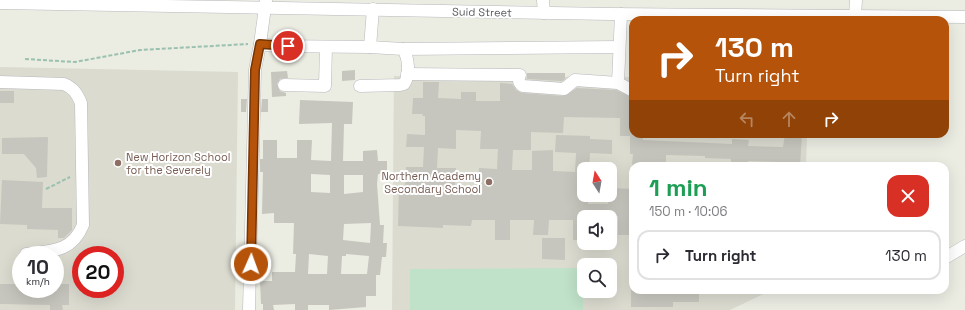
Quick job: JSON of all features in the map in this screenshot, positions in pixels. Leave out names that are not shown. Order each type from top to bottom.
[{"type":"street","points":[[543,0],[544,13]]},
{"type":"street","points":[[855,16],[856,0]]},
{"type":"street","name":"Suid Street","points":[[0,3],[266,3],[373,9],[544,13],[855,16]]},
{"type":"street","points":[[250,310],[255,70],[266,3]]},
{"type":"street","points":[[370,47],[373,9]]},
{"type":"street","points":[[618,83],[621,14]]},
{"type":"street","name":"Suid Street","points":[[949,17],[965,17]]},
{"type":"street","points":[[260,44],[403,48],[619,46]]},
{"type":"street","points":[[284,85],[325,86],[326,47]]},
{"type":"street","points":[[360,86],[404,84],[407,74],[407,54],[403,48]]},
{"type":"street","points":[[407,74],[520,75],[518,80],[523,86],[564,88],[575,80],[618,83],[629,89]]},
{"type":"street","points":[[0,82],[55,82],[71,88],[77,94],[81,103],[83,225],[78,238],[64,247]]},
{"type":"street","points":[[949,256],[965,246]]},
{"type":"path","points":[[24,59],[75,62],[140,50],[260,44]]},
{"type":"path","points":[[46,189],[82,172]]},
{"type":"shaded area","name":"New Horizon School for the Severely","points":[[0,67],[238,72],[235,310],[0,310]]},
{"type":"shaded area","name":"Northern Academy Secondary School","points":[[394,76],[629,77],[629,138],[807,138],[806,162],[629,162],[629,294],[764,294],[730,310],[392,310]]},
{"type":"green space","points":[[577,268],[577,298],[583,298],[583,310],[410,310],[410,269]]},
{"type":"building","points":[[355,70],[355,80],[342,81],[342,71]]},
{"type":"building","points":[[287,71],[288,78],[280,79],[277,84],[280,91],[286,93],[286,96],[272,97],[271,72]]},
{"type":"building","points":[[527,73],[565,73],[565,79],[562,81],[527,79]]},
{"type":"building","points":[[423,82],[439,82],[438,98],[461,99],[461,92],[476,92],[476,101],[500,101],[500,83],[512,84],[516,90],[522,93],[563,96],[577,88],[616,90],[629,96],[629,136],[620,136],[620,118],[564,117],[563,133],[531,132],[531,150],[513,150],[512,170],[532,170],[532,151],[553,150],[553,171],[575,172],[576,153],[555,152],[556,135],[590,136],[590,139],[612,140],[612,154],[590,153],[589,162],[577,162],[577,202],[588,202],[588,204],[608,204],[608,202],[617,202],[617,188],[629,189],[629,235],[618,235],[617,210],[577,210],[577,240],[573,240],[573,220],[549,220],[548,235],[533,235],[534,220],[510,220],[510,240],[495,240],[495,220],[472,220],[471,226],[443,225],[443,228],[398,226],[399,186],[405,186],[406,167],[423,167],[424,147],[406,147],[407,134],[425,135],[425,116],[422,116],[423,114],[412,114],[413,98],[423,98]],"holes":[[[456,130],[481,131],[480,149],[498,149],[497,169],[479,168],[478,188],[455,187],[456,168],[437,168],[438,148],[456,149]]]},
{"type":"building","points":[[0,91],[14,91],[14,103],[0,103]]},
{"type":"building","points":[[241,99],[247,99],[246,112],[241,112]]},
{"type":"building","points":[[262,99],[268,99],[268,112],[261,112]]},
{"type":"building","points":[[300,100],[353,102],[352,124],[344,124],[343,161],[363,161],[363,151],[377,150],[378,161],[387,161],[387,173],[378,174],[377,184],[380,225],[384,225],[383,243],[387,243],[386,257],[382,257],[380,275],[376,275],[376,296],[366,296],[366,307],[329,310],[329,305],[308,305],[308,310],[295,310],[295,304],[273,305],[274,310],[263,310],[263,304],[261,304],[260,281],[272,281],[272,272],[295,272],[296,254],[293,254],[294,223],[274,223],[274,213],[262,214],[263,172],[260,172],[260,159],[263,159],[263,140],[277,140],[277,158],[297,158],[297,140],[312,140],[311,160],[331,161],[332,123],[299,124]],"holes":[[[311,174],[330,175],[330,193],[311,192]],[[344,175],[363,175],[363,192],[344,194]],[[371,223],[370,243],[343,240],[344,224]],[[309,254],[328,256],[327,274],[308,274]],[[346,254],[369,256],[367,274],[341,274],[342,256],[346,256]]]},
{"type":"building","points":[[48,137],[47,177],[37,178],[36,168],[24,154],[2,154],[2,138]]},
{"type":"building","points":[[630,138],[643,138],[643,140],[732,144],[732,139],[749,140],[748,146],[783,147],[784,138],[802,138],[800,162],[731,162],[731,159],[705,158],[705,156],[666,155],[666,162],[632,162],[633,154],[630,154]]},
{"type":"building","points":[[2,180],[43,182],[42,208],[72,208],[72,230],[64,238],[58,238],[58,230],[27,229],[27,225],[0,224]]},
{"type":"building","points":[[542,238],[565,238],[565,260],[542,259]]},
{"type":"building","points":[[0,284],[12,284],[12,298],[64,298],[64,284],[69,284],[69,305],[62,305],[63,310],[50,310],[50,305],[0,304]]},
{"type":"building","points":[[631,294],[699,294],[699,302],[673,302],[673,307],[631,307]]},
{"type":"place","name":"New Horizon School for the Severely","points":[[118,163]]},
{"type":"place","name":"Northern Academy Secondary School","points":[[489,182]]},
{"type":"route","points":[[251,264],[256,81],[255,70],[260,44],[288,46]]}]
